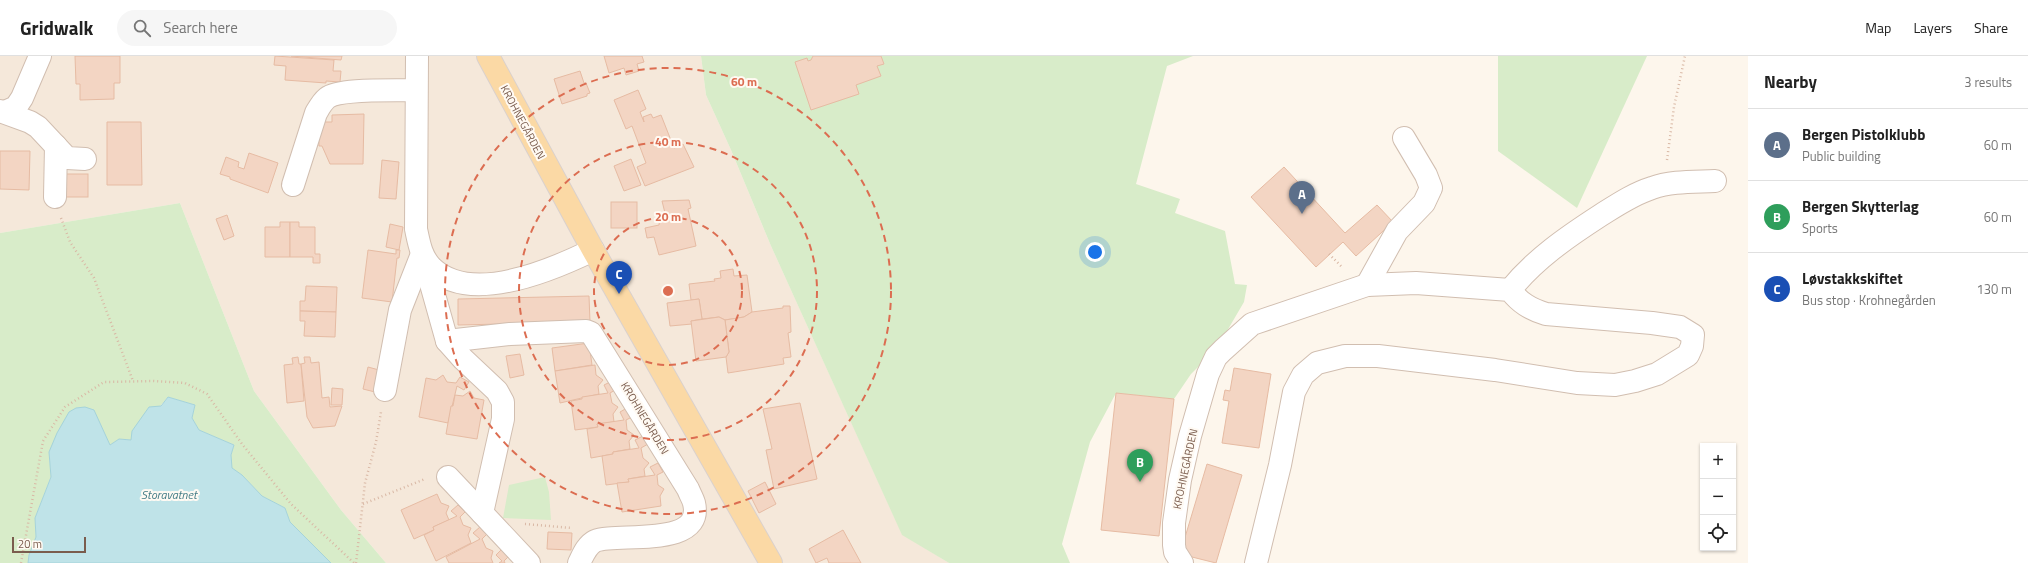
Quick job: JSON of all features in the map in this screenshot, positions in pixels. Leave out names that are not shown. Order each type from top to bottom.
[{"type":"main road","name":"KROHNEGÅRDEN","points":[[488,56],[593,250],[771,563]]},
{"type":"street","points":[[2,112],[16,107],[22,98],[40,56]]},
{"type":"street","points":[[416,56],[416,229],[422,254],[436,298],[447,341],[463,360],[497,390],[503,402],[503,419],[487,519]]},
{"type":"street","points":[[293,185],[316,113],[321,104],[327,98],[345,92],[415,90]]},
{"type":"street","points":[[2,112],[30,122],[38,127],[67,158],[85,159]]},
{"type":"street","points":[[1367,285],[1397,231],[1424,203],[1431,188],[1426,175],[1404,138]]},
{"type":"street","points":[[55,197],[56,146]]},
{"type":"street","points":[[1256,563],[1280,465],[1294,392],[1303,375],[1318,363],[1344,356],[1378,356],[1495,370],[1577,383],[1615,385],[1657,374],[1688,355],[1692,346],[1692,335],[1680,327],[1652,323],[1546,314],[1529,309],[1510,290],[1523,274],[1561,242],[1625,199],[1652,187],[1715,181]]},
{"type":"street","points":[[422,254],[432,267],[448,279],[481,284],[533,276],[593,250]]},
{"type":"street","points":[[384,390],[400,310],[422,254]]},
{"type":"street","name":"KROHNEGÅRDEN","points":[[1182,563],[1175,552],[1174,523],[1180,480],[1190,436],[1208,374],[1216,357],[1252,324],[1367,285],[1416,283],[1510,290]]},
{"type":"street","name":"KROHNEGÅRDEN","points":[[447,341],[510,334],[586,331],[591,333],[688,489],[694,504],[693,519],[686,527],[674,533],[655,537],[605,538],[594,542],[586,549],[579,563]]},
{"type":"street","points":[[448,477],[529,563]]},
{"type":"path","points":[[1664,185],[1674,107],[1685,56]]},
{"type":"path","points":[[55,197],[58,210],[70,242],[94,278],[100,291],[134,381]]},
{"type":"path","points":[[21,563],[43,441],[65,407],[104,382],[134,381],[185,383],[208,394],[242,444],[292,504],[355,563]]},
{"type":"path","points":[[355,563],[365,483],[376,442],[384,390]]},
{"type":"path","points":[[363,504],[438,474],[448,477]]},
{"type":"path","points":[[487,519],[575,529],[605,538]]},
{"type":"shaded area","points":[[0,56],[701,56],[706,95],[731,150],[771,246],[902,534],[949,563],[386,563],[341,510],[254,391],[180,203],[0,233]]},
{"type":"green space","points":[[701,56],[1193,56],[1167,66],[1136,184],[1180,199],[1175,213],[1225,231],[1235,284],[1247,285],[1244,302],[1227,331],[1206,359],[1191,374],[1174,399],[1116,393],[1090,442],[1062,544],[1070,563],[949,563],[902,535],[771,246],[731,150],[706,95]]},
{"type":"green space","points":[[1498,56],[1647,56],[1577,208],[1498,151]]},
{"type":"green space","points":[[180,203],[254,391],[341,510],[386,563],[331,563],[290,522],[285,508],[262,496],[242,475],[231,468],[231,455],[234,445],[199,430],[192,418],[195,405],[168,397],[131,440],[119,439],[110,445],[101,427],[49,452],[51,477],[35,518],[36,537],[29,555],[28,563],[0,563],[0,233]]},
{"type":"green space","points":[[545,477],[549,492],[551,520],[503,518],[509,485]]},
{"type":"water","name":"Storavatnet","points":[[168,397],[195,405],[192,418],[199,430],[234,445],[231,455],[232,468],[242,475],[262,496],[285,508],[290,522],[331,563],[28,563],[29,555],[36,537],[35,518],[51,477],[49,452],[57,433],[69,412],[76,408],[85,407],[94,410],[110,445],[119,439],[131,440],[132,431],[149,407],[161,406]]},
{"type":"building","points":[[75,56],[120,56],[120,83],[114,83],[114,99],[80,100],[80,84],[76,84]]},
{"type":"building","points":[[275,56],[334,60],[333,71],[341,71],[340,82],[326,81],[326,83],[285,80],[286,66],[274,65]]},
{"type":"building","points":[[291,56],[342,56],[341,60]]},
{"type":"building","points":[[604,56],[642,56],[644,62],[637,64],[639,71],[626,75],[624,68],[609,73]]},
{"type":"building","points":[[813,56],[881,56],[884,64],[877,66],[881,76],[856,85],[859,94],[811,110],[795,62],[807,58],[808,61],[811,60]]},
{"type":"building","points":[[580,71],[584,83],[586,83],[590,93],[587,94],[587,96],[562,104],[554,79]]},
{"type":"building","points":[[638,90],[646,109],[640,112],[644,122],[643,117],[651,114],[653,118],[661,115],[674,148],[683,144],[694,167],[645,186],[637,167],[646,163],[632,126],[626,129],[614,100]]},
{"type":"building","points":[[364,114],[363,164],[330,164],[322,146],[319,146],[318,122],[332,122],[332,115]]},
{"type":"building","points":[[107,122],[141,122],[142,185],[107,185]]},
{"type":"building","points":[[0,151],[30,151],[29,190],[0,189]]},
{"type":"building","points":[[249,153],[278,163],[268,193],[220,174],[226,157],[239,162],[238,167],[244,169]]},
{"type":"building","points":[[631,159],[641,185],[624,191],[614,166]]},
{"type":"building","points":[[382,160],[399,162],[396,199],[379,198]]},
{"type":"building","points":[[1284,167],[1345,233],[1377,205],[1393,222],[1356,256],[1343,242],[1316,267],[1251,197]]},
{"type":"building","points":[[62,174],[88,174],[88,197],[62,197]]},
{"type":"building","points":[[689,200],[691,208],[688,209],[696,246],[659,255],[654,237],[647,238],[645,228],[659,225],[660,217],[665,213],[662,201]]},
{"type":"building","points":[[611,202],[637,202],[637,228],[611,228]]},
{"type":"building","points":[[227,215],[234,236],[224,240],[216,219]]},
{"type":"building","points":[[280,222],[290,222],[290,257],[265,257],[265,227],[280,227]]},
{"type":"building","points":[[290,222],[299,222],[299,227],[315,227],[315,254],[320,254],[320,263],[313,263],[313,257],[290,257]]},
{"type":"building","points":[[390,224],[403,227],[399,250],[386,247]]},
{"type":"building","points":[[368,250],[396,254],[396,250],[400,250],[399,258],[397,258],[392,302],[362,298]]},
{"type":"building","points":[[733,269],[734,276],[747,275],[752,312],[744,317],[725,320],[719,317],[702,319],[699,299],[691,300],[689,284],[715,281],[714,279],[721,278],[720,271]]},
{"type":"building","points":[[306,286],[337,287],[336,312],[300,311],[300,301],[305,301]]},
{"type":"building","points":[[589,296],[590,322],[458,325],[458,299]]},
{"type":"building","points":[[699,299],[702,319],[691,321],[692,324],[670,326],[667,303]]},
{"type":"building","points":[[783,306],[790,306],[791,332],[788,333],[791,357],[783,358],[784,364],[728,373],[726,357],[729,352],[725,320],[744,317],[752,312],[783,308]]},
{"type":"building","points":[[300,311],[336,312],[335,337],[304,336],[305,321],[300,321]]},
{"type":"building","points":[[719,317],[725,320],[729,352],[726,357],[696,361],[691,321]]},
{"type":"building","points":[[589,343],[592,365],[555,371],[552,348]]},
{"type":"building","points":[[520,354],[524,375],[510,378],[506,356]]},
{"type":"building","points":[[298,357],[299,364],[301,364],[304,401],[287,403],[284,365],[293,364],[292,358]]},
{"type":"building","points":[[304,357],[310,357],[311,363],[319,362],[322,398],[329,397],[330,407],[342,406],[335,426],[313,428],[307,417],[301,364],[305,363]]},
{"type":"building","points":[[595,365],[596,375],[603,380],[598,386],[599,394],[560,403],[555,371]]},
{"type":"building","points":[[368,367],[379,370],[375,392],[363,389]]},
{"type":"building","points":[[1234,368],[1271,374],[1259,448],[1222,443],[1229,401],[1223,400],[1225,390],[1230,391]]},
{"type":"building","points":[[443,375],[447,382],[456,383],[460,377],[469,382],[464,390],[457,386],[448,423],[419,417],[426,378],[436,380]]},
{"type":"building","points":[[612,381],[617,389],[610,393],[612,403],[618,407],[613,414],[614,422],[597,424],[598,427],[575,430],[571,401],[582,399],[582,397],[608,393],[604,385]]},
{"type":"building","points":[[332,388],[343,389],[342,405],[331,405]]},
{"type":"building","points":[[470,391],[474,398],[484,400],[477,439],[446,434],[451,406],[453,406],[455,395],[463,396]]},
{"type":"building","points":[[1116,393],[1174,399],[1159,536],[1101,530]]},
{"type":"building","points":[[800,403],[817,479],[774,489],[766,450],[772,449],[763,409]]},
{"type":"building","points":[[627,408],[632,417],[626,420],[627,430],[634,435],[629,441],[630,449],[591,458],[587,429],[598,427],[597,424],[624,420],[620,412]]},
{"type":"building","points":[[643,436],[648,444],[641,448],[643,458],[649,463],[644,469],[645,476],[628,479],[629,482],[606,485],[602,456],[613,454],[613,452],[639,448],[635,440]]},
{"type":"building","points":[[658,463],[663,472],[657,475],[658,485],[664,489],[660,496],[661,506],[622,512],[617,483],[629,482],[628,479],[655,475],[650,467]]},
{"type":"building","points":[[1207,464],[1242,475],[1216,563],[1180,554]]},
{"type":"building","points":[[765,482],[776,504],[759,513],[748,491]]},
{"type":"building","points":[[437,494],[441,503],[449,506],[446,513],[449,520],[433,527],[434,530],[414,539],[401,510]]},
{"type":"building","points":[[458,505],[465,512],[460,517],[463,525],[471,528],[468,535],[471,543],[436,561],[424,535],[434,530],[433,527],[457,516],[451,511]]},
{"type":"building","points":[[480,527],[487,534],[482,539],[486,548],[493,551],[491,558],[493,563],[449,563],[446,557],[480,539],[473,533]]},
{"type":"building","points":[[843,530],[861,563],[829,563],[827,558],[816,563],[809,549]]},
{"type":"building","points":[[548,532],[572,533],[571,550],[547,549]]},
{"type":"building","points":[[502,549],[509,556],[504,561],[505,563],[499,563],[502,561],[496,555]]},
{"type":"place","name":"Bergen Pistolklubb","points":[[1302,214]]},
{"type":"place","name":"Løvstakkskiftet","points":[[619,294]]},
{"type":"place","name":"Bergen Skytterlag","points":[[1140,482]]}]
